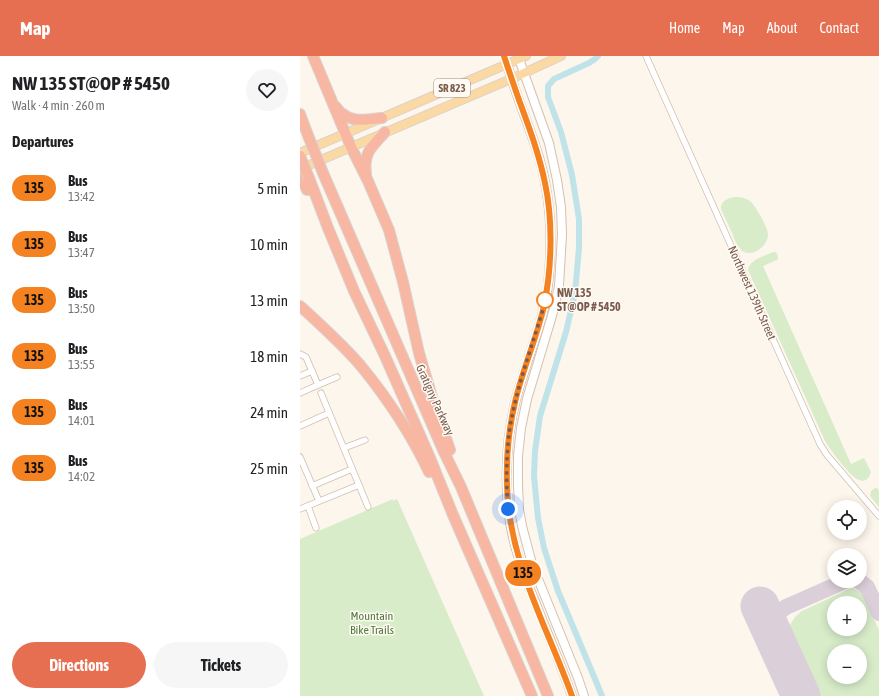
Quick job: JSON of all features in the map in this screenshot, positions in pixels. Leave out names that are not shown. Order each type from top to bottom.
[{"type":"highway","points":[[313,56],[351,147],[368,181],[389,230],[403,282],[419,353],[461,487]]},
{"type":"highway","points":[[333,104],[343,114],[353,120],[382,118]]},
{"type":"highway","name":"Gratigny Parkway","points":[[300,114],[323,173],[414,384],[461,487],[548,696]]},
{"type":"highway","points":[[368,181],[365,166],[367,155],[371,147],[385,132]]},
{"type":"highway","points":[[300,156],[304,178],[328,228],[354,291],[385,356],[430,458],[453,515],[532,696]]},
{"type":"highway","points":[[300,306],[327,330],[360,366],[387,401],[421,455],[435,486],[453,515]]},
{"type":"main road","name":"SR 823","points":[[300,169],[561,56]]},
{"type":"main road","name":"SR 823","points":[[300,153],[521,57]]},
{"type":"main road","points":[[521,57],[524,72],[549,143],[558,180],[562,235],[559,286],[554,309],[527,399],[521,428],[518,456],[520,509],[522,526],[532,564],[584,696]]},
{"type":"main road","points":[[507,64],[537,150],[545,183],[550,215],[551,241],[548,284],[544,306],[516,399],[510,428],[507,456],[508,509],[512,533],[523,573],[572,696]]},
{"type":"street","points":[[504,56],[507,64]]},
{"type":"street","name":"Northwest 139th Street","points":[[646,56],[823,450],[879,516]]},
{"type":"street","points":[[300,354],[306,357],[318,385]]},
{"type":"street","points":[[300,376],[312,371]]},
{"type":"street","points":[[300,393],[337,377]]},
{"type":"street","points":[[321,394],[368,506]]},
{"type":"street","points":[[300,426],[329,413]]},
{"type":"street","points":[[344,448],[365,440]]},
{"type":"street","points":[[300,457],[318,501]]},
{"type":"street","points":[[312,486],[352,469]]},
{"type":"street","points":[[300,509],[359,485]]},
{"type":"street","points":[[308,506],[316,528]]},
{"type":"green space","points":[[735,197],[744,198],[752,203],[760,214],[767,229],[768,236],[766,243],[761,248],[751,253],[742,251],[739,247],[721,209],[723,202],[727,199]]},
{"type":"green space","points":[[774,252],[778,255],[777,260],[763,266],[851,464],[864,458],[871,472],[866,480],[858,480],[854,477],[840,462],[825,441],[748,270],[751,263]]},
{"type":"green space","points":[[875,488],[879,491],[879,507],[870,496],[871,491]]},
{"type":"green space","name":"Mountain Bike Trails","points":[[393,499],[393,501],[397,499],[484,696],[300,696],[300,539]]},
{"type":"green space","points":[[853,588],[863,596],[834,596]]},
{"type":"green space","points":[[827,599],[827,636],[867,636],[867,604],[879,630],[879,696],[815,696],[790,641],[790,625],[795,617],[802,611]]},
{"type":"waterway","points":[[598,56],[589,63],[554,79],[548,86],[548,97],[561,132],[572,175],[579,219],[579,248],[575,293],[566,332],[540,416],[535,451],[534,476],[538,518],[544,548],[558,591],[602,696]]},
{"type":"taxiway","points":[[867,587],[879,613]]},
{"type":"taxiway","points":[[770,626],[779,612],[786,607],[829,588]]},
{"type":"runway","points":[[760,606],[801,696]]},
{"type":"bus line","name":"135","points":[[504,56],[537,150],[545,183],[550,215],[551,241],[548,284],[544,306],[516,399],[510,428],[507,456],[508,509],[512,533],[523,573],[572,696]]},
{"type":"place","name":"NW 135 ST@OP # 5450","points":[[545,300]]},
{"type":"route","points":[[508,509],[507,456],[510,428],[516,399],[546,295],[545,300]]}]
